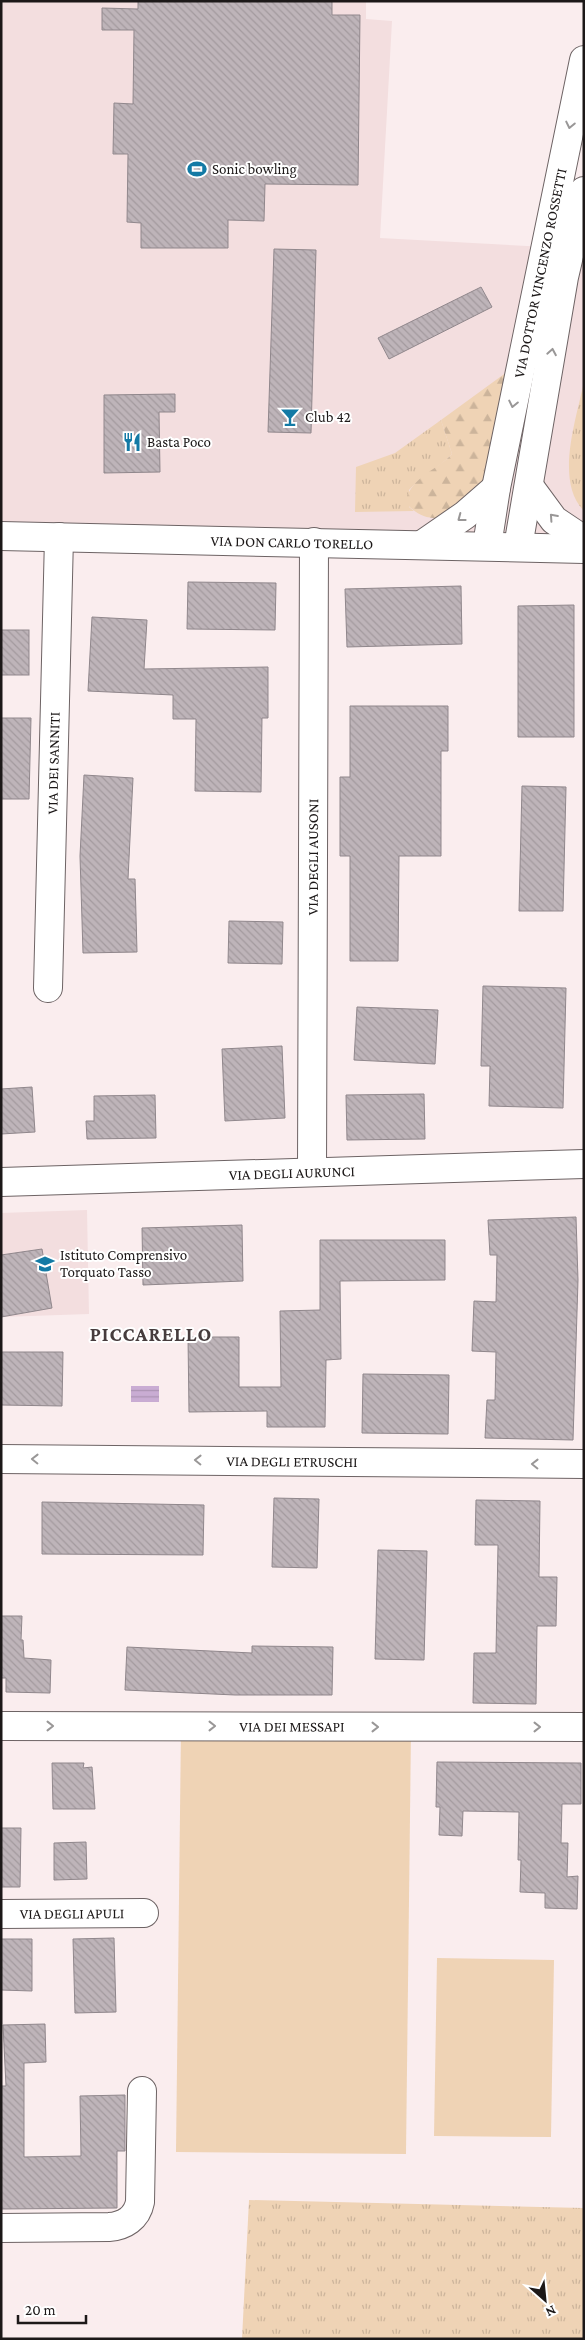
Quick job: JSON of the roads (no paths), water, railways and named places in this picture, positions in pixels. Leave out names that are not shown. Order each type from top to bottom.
[{"type":"street","name":"VIA DOTTOR VINCENZO ROSSETTI","points":[[487,546],[496,488],[584,60]]},
{"type":"street","name":"VIA DOTTOR VINCENZO ROSSETTI","points":[[518,547],[564,277],[584,191]]},
{"type":"street","points":[[529,486],[554,520],[584,540]]},
{"type":"street","points":[[423,544],[471,511],[496,488]]},
{"type":"street","name":"VIA DON CARLO TORELLO","points":[[1,536],[584,549]]},
{"type":"street","name":"VIA DEI SANNITI","points":[[48,988],[59,537]]},
{"type":"street","name":"VIA DEGLI AUSONI","points":[[312,1172],[314,542]]},
{"type":"street","name":"VIA DEGLI AURUNCI","points":[[1,1182],[584,1164]]},
{"type":"street","name":"VIA DEGLI ETRUSCHI","points":[[1,1459],[584,1464]]},
{"type":"street","name":"VIA DEI MESSAPI","points":[[1,1726],[584,1727]]},
{"type":"street","name":"VIA DEGLI APULI","points":[[1,1914],[144,1913]]},
{"type":"street","points":[[1,2228],[118,2227],[131,2219],[140,2202],[142,2091]]},
{"type":"place","name":"Sonic bowling","points":[[197,169]]},
{"type":"place","name":"Club 42","points":[[290,417]]},
{"type":"place","name":"Basta Poco","points":[[132,442]]},
{"type":"place","name":"Istituto Comprensivo Torquato Tasso","points":[[45,1264]]},
{"type":"district","name":"PICCARELLO","points":[[151,1334]]}]
